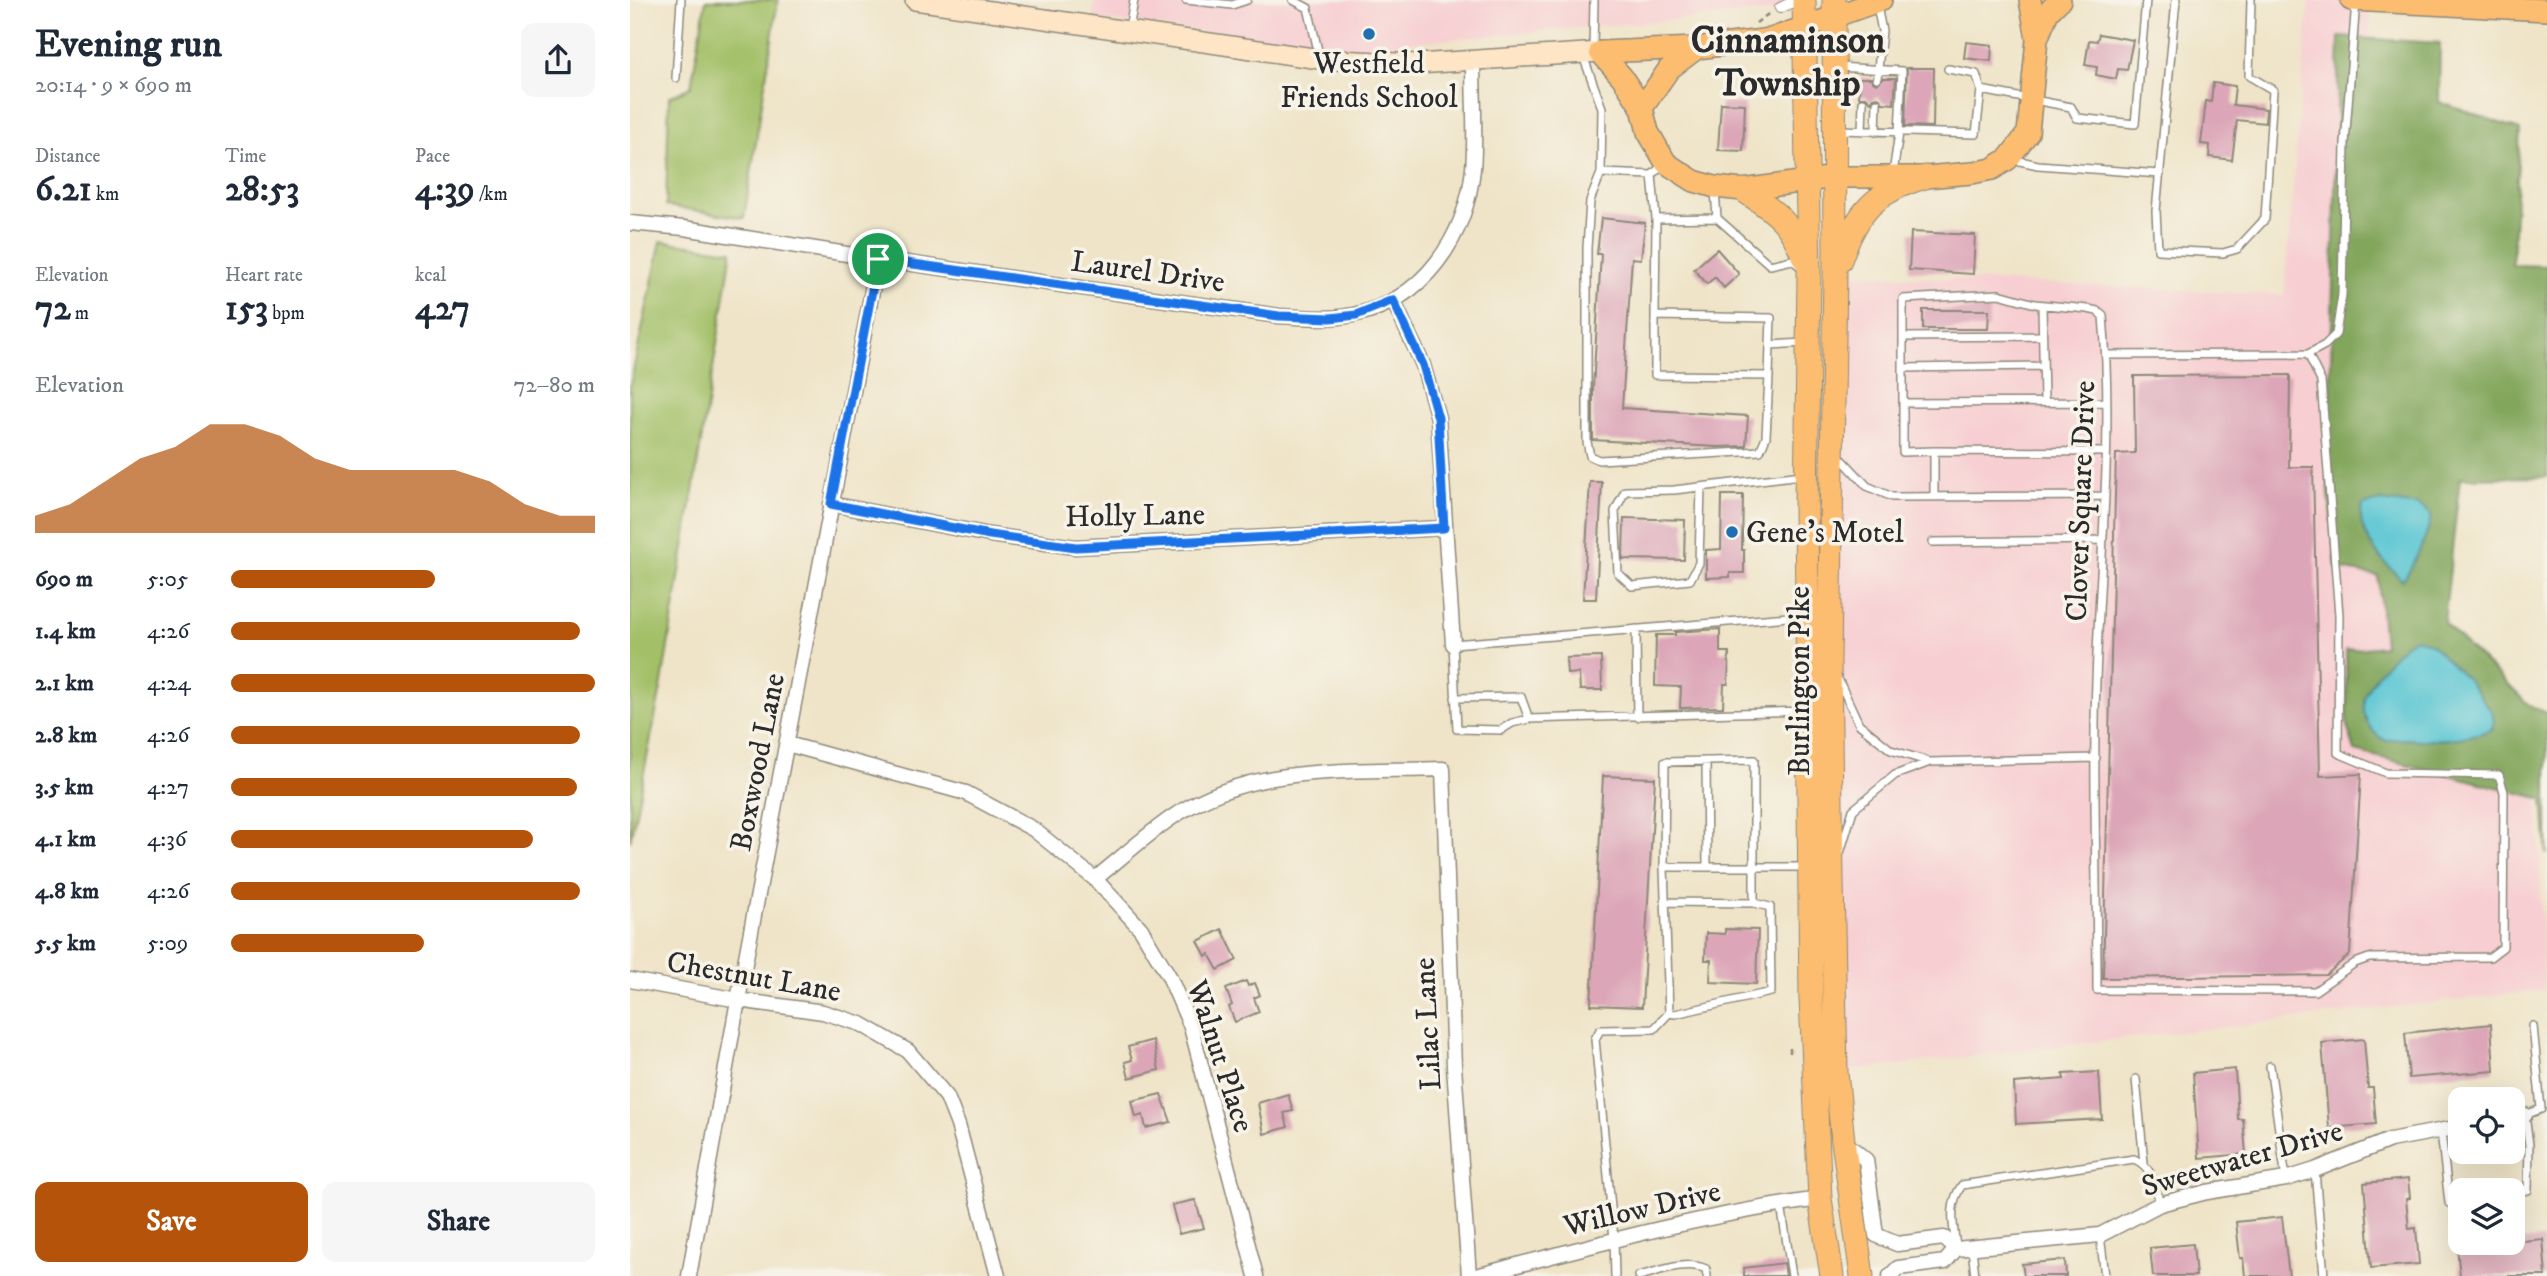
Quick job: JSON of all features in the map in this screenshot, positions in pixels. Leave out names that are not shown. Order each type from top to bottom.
[{"type":"highway","name":"Burlington Pike","points":[[1804,0],[1809,273],[1807,615],[1811,999],[1821,1199],[1832,1276]]},
{"type":"highway","name":"Burlington Pike","points":[[1834,8],[1835,272],[1829,660],[1836,1072],[1861,1276]]},
{"type":"highway","points":[[1835,272],[1852,229],[1865,210],[1902,184],[1924,177]]},
{"type":"highway","points":[[1743,190],[1781,216],[1796,237],[1809,273]]},
{"type":"main road","points":[[915,0],[970,4],[1128,32],[1320,59],[1417,64],[1697,48],[1771,39],[1804,28],[1834,8],[1879,1]]},
{"type":"main road","points":[[1591,52],[1622,77],[1643,108],[1659,169],[1714,187],[1743,190],[1835,177],[1924,177],[1992,169],[2008,159],[2028,133],[2037,39],[2030,0]]},
{"type":"main road","points":[[2037,39],[2048,12],[2060,0]]},
{"type":"main road","points":[[2351,0],[2546,7]]},
{"type":"main road","points":[[1643,108],[1669,69],[1697,48]]},
{"type":"street","points":[[1780,8],[1797,0]]},
{"type":"street","name":"Laurel Drive","points":[[630,223],[684,228],[878,259],[1279,316],[1331,318],[1356,315],[1393,300],[1423,278],[1447,251],[1456,235],[1467,201],[1473,168],[1473,62]]},
{"type":"street","name":"Boxwood Lane","points":[[689,1276],[738,1000],[878,259]]},
{"type":"street","points":[[1393,300],[1423,365],[1438,418],[1452,644]]},
{"type":"street","name":"Holly Lane","points":[[831,504],[990,535],[1076,547],[1444,528]]},
{"type":"street","name":"Walnut Place","points":[[787,744],[966,793],[1033,829],[1095,879],[1140,929],[1169,976],[1191,1027],[1256,1276]]},
{"type":"street","name":"Lilac Lane","points":[[1095,879],[1175,816],[1220,792],[1255,780],[1292,774],[1443,769],[1454,1066],[1469,1276]]},
{"type":"street","name":"Chestnut Lane","points":[[630,980],[823,1012],[861,1024],[908,1051],[947,1097],[958,1125],[998,1276]]},
{"type":"street","name":"Sweetwater Drive","points":[[1843,1141],[1866,1160],[1876,1235],[1896,1244],[1944,1238],[1956,1249],[2100,1235],[2160,1204],[2207,1192],[2286,1179],[2390,1140],[2448,1130]]},
{"type":"street","name":"Willow Drive","points":[[1476,1276],[1614,1239],[1781,1204],[1821,1199]]},
{"type":"street","name":"Sweetwater Drive","points":[[1891,1276],[1898,1268],[1945,1262],[1956,1249]]},
{"type":"lane","points":[[676,78],[681,0]]},
{"type":"lane","points":[[1128,32],[1134,0]]},
{"type":"lane","points":[[1186,0],[1232,5],[1247,0]]},
{"type":"lane","points":[[1293,0],[1308,8],[1320,59]]},
{"type":"lane","points":[[1594,0],[1591,52],[1602,108],[1601,173],[1590,201],[1587,248],[1587,442],[1590,456],[1599,460],[1760,451],[1766,437],[1771,318],[1655,316]]},
{"type":"lane","points":[[1981,90],[2071,107],[2077,118],[2135,124],[2146,0]]},
{"type":"lane","points":[[2176,0],[2156,211],[2158,250],[2222,253],[2237,249],[2265,219],[2273,90],[2249,76],[2251,0]]},
{"type":"lane","points":[[2308,354],[2325,345],[2336,334],[2342,295],[2345,144],[2356,0]]},
{"type":"lane","points":[[1877,74],[1882,31],[1879,1]]},
{"type":"lane","points":[[1834,67],[1865,69],[1877,74],[1902,71],[1899,133],[1893,177]]},
{"type":"lane","points":[[1864,78],[1865,69]]},
{"type":"lane","points":[[1835,130],[1976,135],[1981,90],[1976,74],[1948,69]]},
{"type":"lane","points":[[1862,131],[1863,102]]},
{"type":"lane","points":[[1876,132],[1877,103]]},
{"type":"lane","points":[[2008,159],[2038,166],[2160,174]]},
{"type":"lane","points":[[1601,173],[1659,169],[1655,375],[1769,376]]},
{"type":"lane","points":[[1714,187],[1717,218]]},
{"type":"lane","points":[[1656,219],[1717,218],[1770,265],[1792,260],[1809,273]]},
{"type":"lane","points":[[2106,452],[1903,452],[1903,299],[1999,294],[2042,305],[2097,311],[2103,316],[2107,355]]},
{"type":"lane","points":[[2042,305],[2044,401]]},
{"type":"lane","points":[[1903,337],[2042,336]]},
{"type":"lane","points":[[1770,345],[1808,343]]},
{"type":"lane","name":"Clover Square Drive","points":[[2308,354],[2321,381],[2339,615],[2338,752],[2386,773],[2499,775],[2504,792],[2503,947],[2490,957],[2369,958],[2355,963],[2315,991],[2096,990],[2095,724],[2105,496],[2107,355],[2308,354]]},
{"type":"lane","points":[[1903,368],[2043,366]]},
{"type":"lane","points":[[1903,403],[2106,402]]},
{"type":"lane","points":[[1833,450],[1867,486],[1892,497],[2105,496]]},
{"type":"lane","points":[[1934,452],[1934,496]]},
{"type":"lane","points":[[1701,487],[1699,563],[1690,580],[1632,586],[1618,573],[1615,511],[1625,491],[1701,487],[1807,475]]},
{"type":"lane","points":[[1933,542],[2103,540]]},
{"type":"lane","points":[[1807,615],[1452,644],[1457,729],[1501,730],[1513,723],[1529,719],[1808,711]]},
{"type":"lane","points":[[1636,629],[1637,717]]},
{"type":"lane","points":[[1829,660],[1858,724],[1891,750],[1930,762],[2096,758]]},
{"type":"lane","points":[[1455,698],[1521,697],[1529,719]]},
{"type":"lane","points":[[1669,1013],[1664,867],[1665,762],[1754,760],[1754,903]]},
{"type":"lane","points":[[1706,761],[1707,867]]},
{"type":"lane","points":[[1832,880],[1853,810],[1895,775],[1930,762]]},
{"type":"lane","points":[[1664,867],[1810,867]]},
{"type":"lane","points":[[1615,1276],[1614,1239],[1595,1039],[1601,1030],[1654,1029],[1669,1013],[1771,992],[1770,907],[1754,903],[1665,902]]},
{"type":"lane","points":[[2525,1114],[2541,1109],[2533,1026]]},
{"type":"lane","points":[[2270,1066],[2286,1179]]},
{"type":"lane","points":[[2136,1079],[2144,1163]]},
{"type":"lane","points":[[2441,1131],[2448,1194]]},
{"type":"lane","points":[[2525,1133],[2529,1145],[2528,1191],[2525,1191]]},
{"type":"lane","points":[[1956,1249],[1952,1205],[1962,1185],[2134,1159],[2144,1163],[2150,1171],[2160,1204]]},
{"type":"lane","points":[[2315,1170],[2324,1276]]},
{"type":"lane","points":[[1781,1204],[1791,1276]]},
{"type":"lane","points":[[2100,1235],[2105,1276]]},
{"type":"lane","points":[[1972,1248],[1975,1276]]},
{"type":"lane","points":[[1639,1276],[1696,1265],[1706,1269],[1707,1276]]},
{"type":"path","points":[[1753,25],[1780,8]]},
{"type":"shaded area","name":"Westfield Friends School","points":[[1094,0],[1787,0],[1787,10],[1346,48],[1093,19]]},
{"type":"shaded area","points":[[2309,0],[2372,1],[2349,299],[2345,499],[2537,762],[2544,990],[1836,1072],[1835,273],[2284,295]]},
{"type":"green space","points":[[706,0],[778,0],[744,218],[666,206],[669,97],[691,87]]},
{"type":"green space","points":[[2339,37],[2440,43],[2439,102],[2520,130],[2512,265],[2547,266],[2547,477],[2460,478],[2444,623],[2531,707],[2547,713],[2547,855],[2543,799],[2355,751],[2347,726],[2346,650],[2384,646],[2378,576],[2336,568],[2328,482]]},
{"type":"green space","points":[[661,241],[732,251],[662,683],[630,842],[630,385]]},
{"type":"water","points":[[2381,501],[2420,506],[2431,514],[2420,549],[2402,580],[2379,555],[2362,525],[2363,505]]},
{"type":"water","points":[[2416,638],[2431,644],[2467,679],[2492,712],[2492,729],[2451,739],[2386,741],[2371,729],[2364,713],[2366,693],[2393,656]]},
{"type":"building","points":[[2099,34],[2133,40],[2127,70],[2118,69],[2116,79],[2096,75],[2097,67],[2085,65],[2089,40],[2097,41]]},
{"type":"building","points":[[1966,42],[1992,45],[1991,61],[1964,58]]},
{"type":"building","points":[[1907,68],[1934,68],[1933,127],[1905,126]]},
{"type":"building","points":[[1860,78],[1871,78],[1877,84],[1883,78],[1896,78],[1894,104],[1883,103],[1878,97],[1871,102],[1866,97],[1859,97]]},
{"type":"building","points":[[2213,83],[2235,86],[2233,105],[2266,109],[2265,123],[2237,120],[2232,160],[2209,157],[2210,145],[2201,144],[2206,101],[2211,102]]},
{"type":"building","points":[[1721,103],[1745,104],[1743,151],[1718,150]]},
{"type":"building","points":[[1601,218],[1645,223],[1641,259],[1632,258],[1622,408],[1748,416],[1746,446],[1717,447],[1593,440],[1593,389],[1601,254],[1597,254]]},
{"type":"building","points":[[1911,232],[1975,235],[1973,274],[1909,270]]},
{"type":"building","points":[[1717,249],[1739,274],[1724,288],[1715,277],[1707,284],[1694,269]]},
{"type":"building","points":[[1923,310],[1989,310],[1988,329],[1923,329]]},
{"type":"building","points":[[2290,375],[2289,467],[2313,467],[2320,776],[2361,774],[2350,954],[2326,975],[2103,978],[2116,454],[2135,453],[2134,376]]},
{"type":"building","points":[[1590,482],[1602,482],[1596,599],[1583,599]]},
{"type":"building","name":"Gene's Motel","points":[[1722,495],[1743,495],[1744,573],[1730,573],[1730,577],[1706,578],[1706,550],[1721,549]]},
{"type":"building","points":[[1624,518],[1685,520],[1684,560],[1623,559]]},
{"type":"building","points":[[1720,629],[1720,652],[1729,652],[1728,684],[1724,684],[1723,707],[1680,708],[1681,687],[1655,686],[1656,635]]},
{"type":"building","points":[[1601,657],[1602,690],[1580,690],[1579,673],[1567,674],[1566,658]]},
{"type":"building","points":[[1603,776],[1655,778],[1642,1007],[1591,1005]]},
{"type":"building","points":[[1222,929],[1237,960],[1218,970],[1198,941]]},
{"type":"building","points":[[1725,929],[1758,930],[1756,984],[1710,982],[1711,960],[1705,960],[1706,933],[1725,934]]},
{"type":"building","points":[[1246,981],[1248,986],[1255,983],[1260,995],[1254,998],[1259,1012],[1235,1022],[1226,989]]},
{"type":"building","points":[[2491,1024],[2494,1071],[2409,1078],[2405,1033]]},
{"type":"building","points":[[2364,1039],[2368,1088],[2373,1088],[2376,1124],[2329,1128],[2322,1043]]},
{"type":"building","points":[[1153,1040],[1159,1070],[1129,1078],[1125,1062],[1132,1060],[1128,1047]]},
{"type":"building","points":[[2235,1069],[2238,1119],[2243,1119],[2246,1154],[2199,1158],[2193,1073]]},
{"type":"building","points":[[2099,1072],[2102,1119],[2016,1124],[2014,1083],[2064,1079],[2063,1074]]},
{"type":"building","points":[[1161,1094],[1171,1122],[1146,1128],[1143,1115],[1136,1117],[1132,1101]]},
{"type":"building","points":[[1288,1094],[1293,1111],[1284,1113],[1288,1127],[1264,1134],[1258,1103]]},
{"type":"building","points":[[2408,1179],[2410,1198],[2406,1199],[2409,1229],[2416,1228],[2419,1264],[2371,1268],[2364,1183]]},
{"type":"building","points":[[1195,1200],[1204,1228],[1179,1234],[1172,1205]]},
{"type":"building","points":[[2282,1217],[2289,1276],[2245,1276],[2236,1222]]},
{"type":"building","points":[[2543,1239],[2546,1276],[2460,1276],[2458,1255],[2525,1255],[2525,1241]]},
{"type":"building","points":[[2193,1244],[2196,1276],[2153,1276],[2150,1248]]},
{"type":"building","points":[[2065,1260],[2066,1276],[2024,1276],[2022,1264]]},
{"type":"building","points":[[1784,1263],[1786,1276],[1744,1276],[1744,1268]]},
{"type":"place","name":"Westfield Friends School","points":[[1369,34]]},
{"type":"place","name":"Gene's Motel","points":[[1732,532]]},
{"type":"district","name":"Cinnaminson Township","points":[[1788,60]]},
{"type":"route","points":[[878,259],[1279,316],[1331,318],[1356,315],[1393,300],[1423,365],[1438,418],[1444,528],[1076,547],[990,535],[831,504],[878,259]]}]
